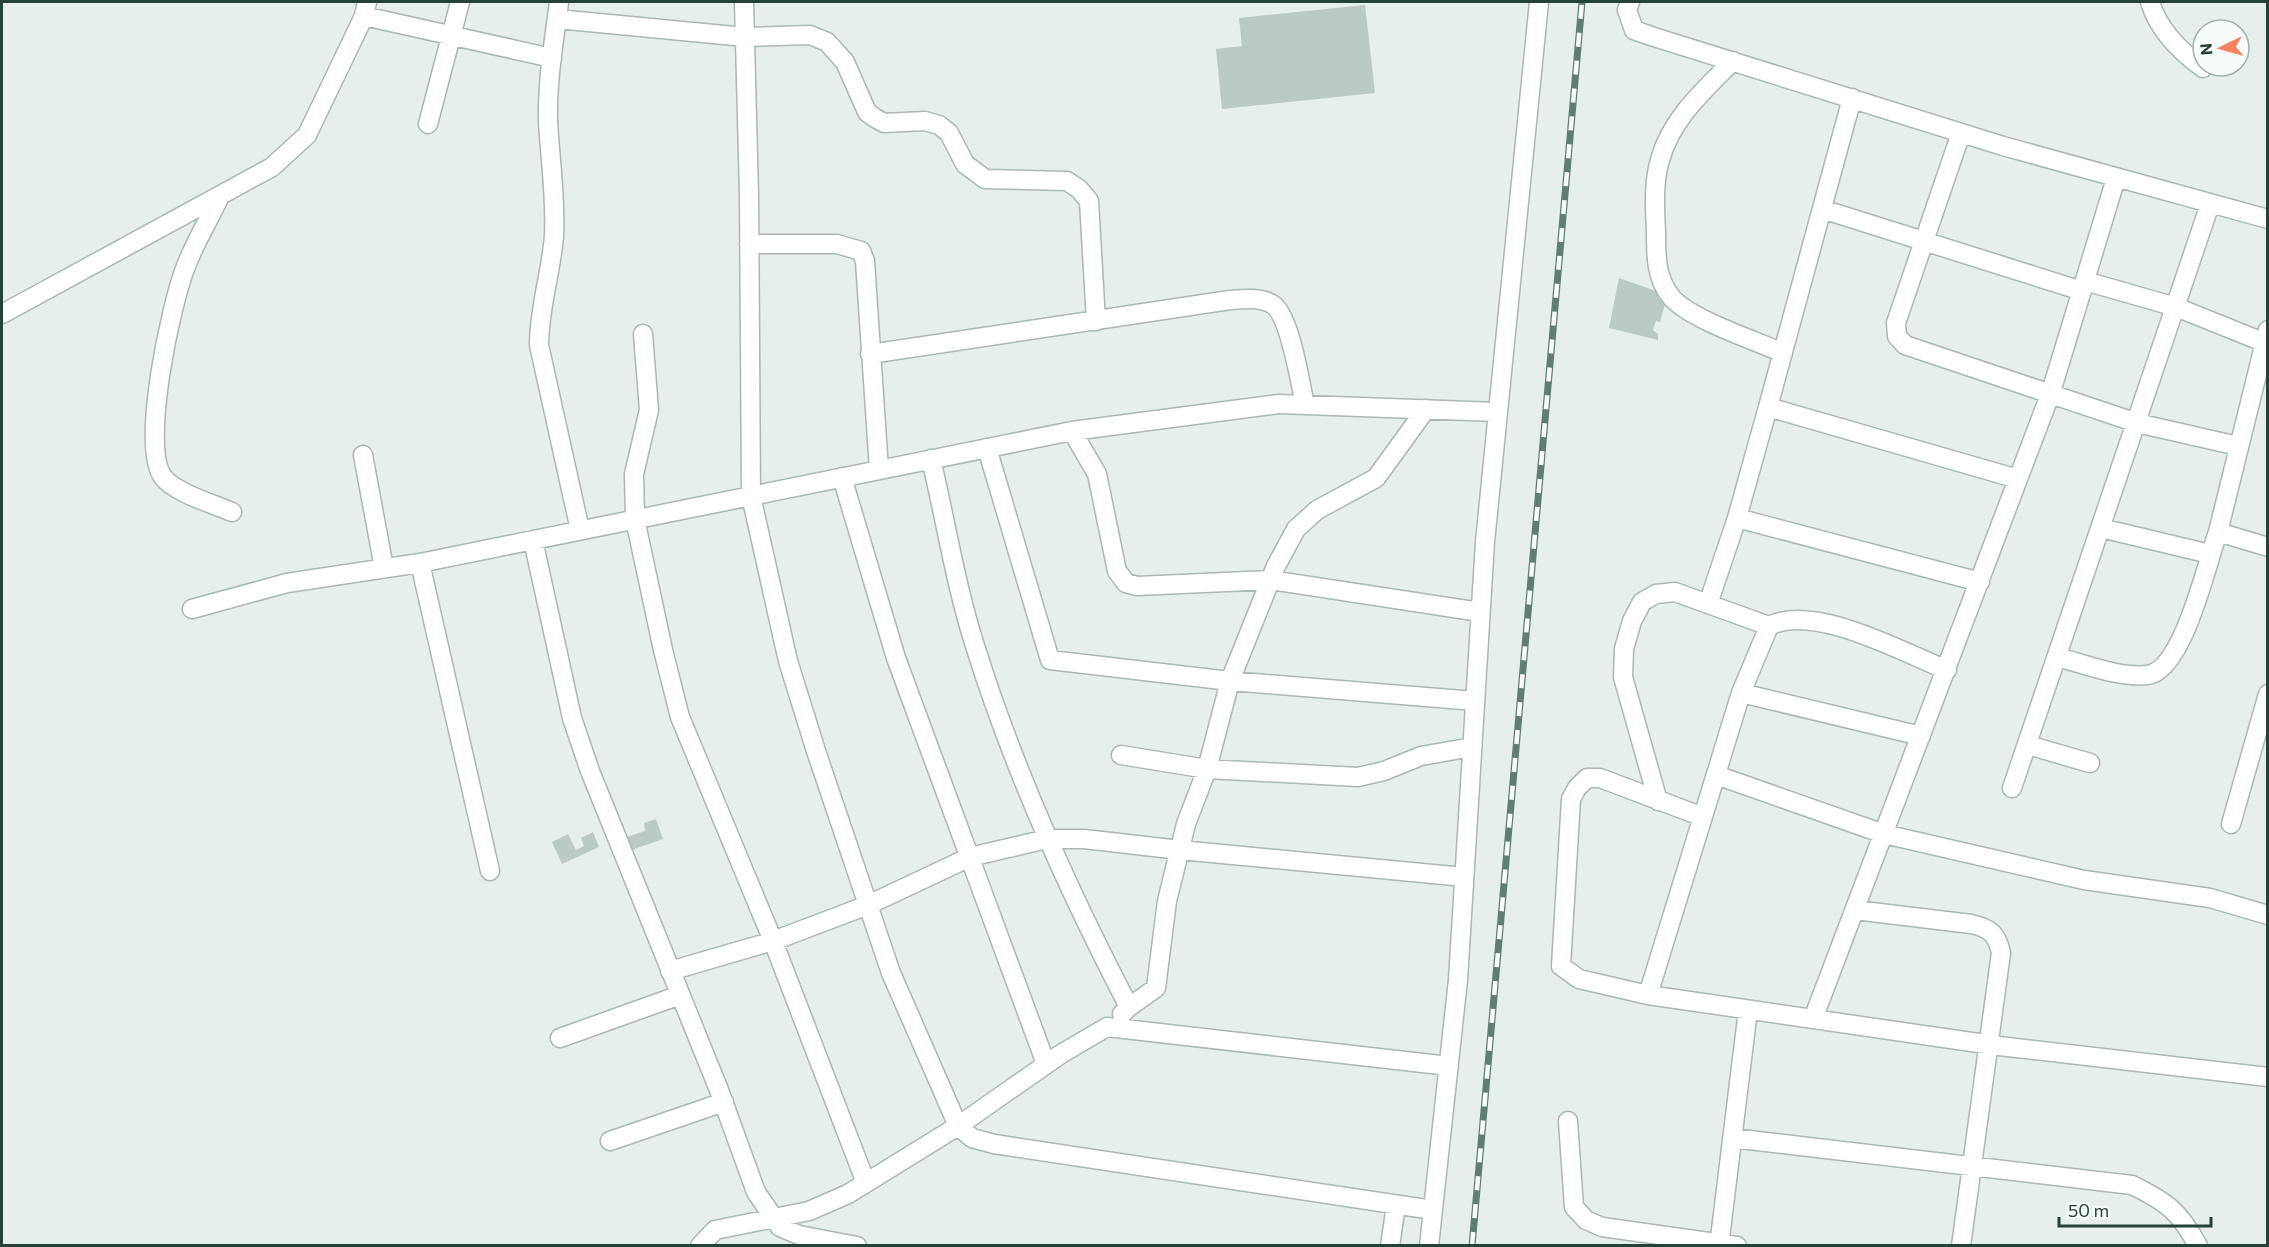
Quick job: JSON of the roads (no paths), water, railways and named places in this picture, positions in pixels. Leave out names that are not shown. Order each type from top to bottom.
[{"type":"street","points":[[428,124],[460,2]]},
{"type":"street","points":[[744,2],[751,496],[788,661],[868,905],[891,973],[958,1126],[972,1138],[994,1144],[1433,1210]]},
{"type":"street","points":[[1429,1245],[1458,981],[1480,612],[1497,412],[1539,2]]},
{"type":"street","points":[[1630,2],[1627,10],[1634,30],[1960,133],[2268,219]]},
{"type":"street","points":[[2150,2],[2165,32],[2191,59]]},
{"type":"street","points":[[4,312],[272,167],[307,135],[366,9],[451,36],[552,58]]},
{"type":"street","points":[[580,530],[539,345],[554,237],[554,201],[548,120],[558,10],[745,37],[810,35],[827,42],[845,62],[867,112],[884,123],[925,121],[939,125],[949,134],[965,164],[985,179],[1067,181],[1080,189],[1089,201],[1096,321]]},
{"type":"street","points":[[1732,61],[1691,103],[1674,128],[1659,160],[1655,201],[1658,277],[1672,298],[1687,310],[1783,352]]},
{"type":"street","points":[[1708,604],[1737,518],[1852,98]]},
{"type":"street","points":[[1960,133],[1896,323],[1897,336],[1905,345],[1923,353],[2051,392],[2136,423],[2238,446]]},
{"type":"street","points":[[1813,1019],[2051,392],[2116,178]]},
{"type":"street","points":[[220,196],[185,267],[164,353],[154,433],[156,463],[163,477],[176,488],[232,512]]},
{"type":"street","points":[[2012,788],[2210,204]]},
{"type":"street","points":[[1822,209],[2083,286],[2176,307],[2265,336],[2218,532],[2180,646],[2163,668],[2149,676],[2110,672],[2057,657]]},
{"type":"street","points":[[749,244],[837,244],[861,251],[866,261],[879,470]]},
{"type":"street","points":[[870,354],[1230,300],[1254,299],[1272,304],[1284,317],[1305,405]]},
{"type":"street","points":[[643,334],[649,410],[634,474],[635,519],[680,717],[773,941],[866,1184]]},
{"type":"street","points":[[192,609],[287,583],[420,563],[1072,431],[1279,404],[1497,412]]},
{"type":"street","points":[[1768,407],[2018,479]]},
{"type":"street","points":[[700,1245],[715,1230],[809,1211],[866,1184],[958,1126],[1046,1064],[1107,1027],[1155,988],[1167,901],[1179,850],[1208,769],[1230,681],[1270,580],[1296,529],[1317,510],[1376,478],[1426,410]]},
{"type":"street","points":[[1072,431],[1097,474],[1117,571],[1126,583],[1137,586],[1270,580],[1480,612]]},
{"type":"street","points":[[987,448],[1050,660],[1230,681],[1475,701]]},
{"type":"street","points":[[363,455],[384,568]]},
{"type":"street","points":[[931,459],[975,646],[1000,724],[1047,839],[1086,924],[1129,1007]]},
{"type":"street","points":[[842,477],[896,658],[1046,1064]]},
{"type":"street","points":[[1737,518],[1980,582]]},
{"type":"street","points":[[2101,528],[2210,554]]},
{"type":"street","points":[[2218,532],[2268,547]]},
{"type":"street","points":[[533,540],[572,718],[614,836],[724,1102],[756,1192],[772,1219],[780,1227],[799,1235],[857,1245]]},
{"type":"street","points":[[420,563],[490,871]]},
{"type":"street","points":[[1658,801],[1623,676],[1624,649],[1632,621],[1642,602],[1656,594],[1675,592],[1769,626]]},
{"type":"street","points":[[1648,995],[1741,693],[1769,626],[1781,620],[1795,618],[1821,621],[1843,627],[1947,670]]},
{"type":"street","points":[[1741,693],[1921,736]]},
{"type":"street","points":[[2231,824],[2268,694]]},
{"type":"street","points":[[2028,745],[2091,763]]},
{"type":"street","points":[[1121,755],[1208,769],[1358,777],[1384,771],[1421,756],[1472,747]]},
{"type":"street","points":[[1716,775],[1884,834],[2084,880],[2210,898],[2268,915]]},
{"type":"street","points":[[1703,817],[1600,778],[1587,778],[1577,788],[1571,800],[1561,966],[1579,979],[1648,995],[1988,1044],[2268,1077]]},
{"type":"street","points":[[670,971],[773,941],[868,905],[970,857],[1047,839],[1084,838],[1179,850],[1464,877]]},
{"type":"street","points":[[1855,910],[1971,924],[1986,927],[1998,937],[2001,953],[1961,1245]]},
{"type":"street","points":[[560,1038],[680,995]]},
{"type":"street","points":[[1568,1121],[1574,1207],[1586,1220],[1602,1227],[1725,1245],[1732,1138],[1748,1010]]},
{"type":"street","points":[[1107,1027],[1449,1066]]},
{"type":"street","points":[[610,1141],[724,1102]]},
{"type":"street","points":[[1732,1138],[2132,1185],[2168,1204],[2183,1219],[2198,1245]]},
{"type":"street","points":[[1390,1245],[1396,1205]]},
{"type":"railway","points":[[1472,1246],[1582,2]]}]
